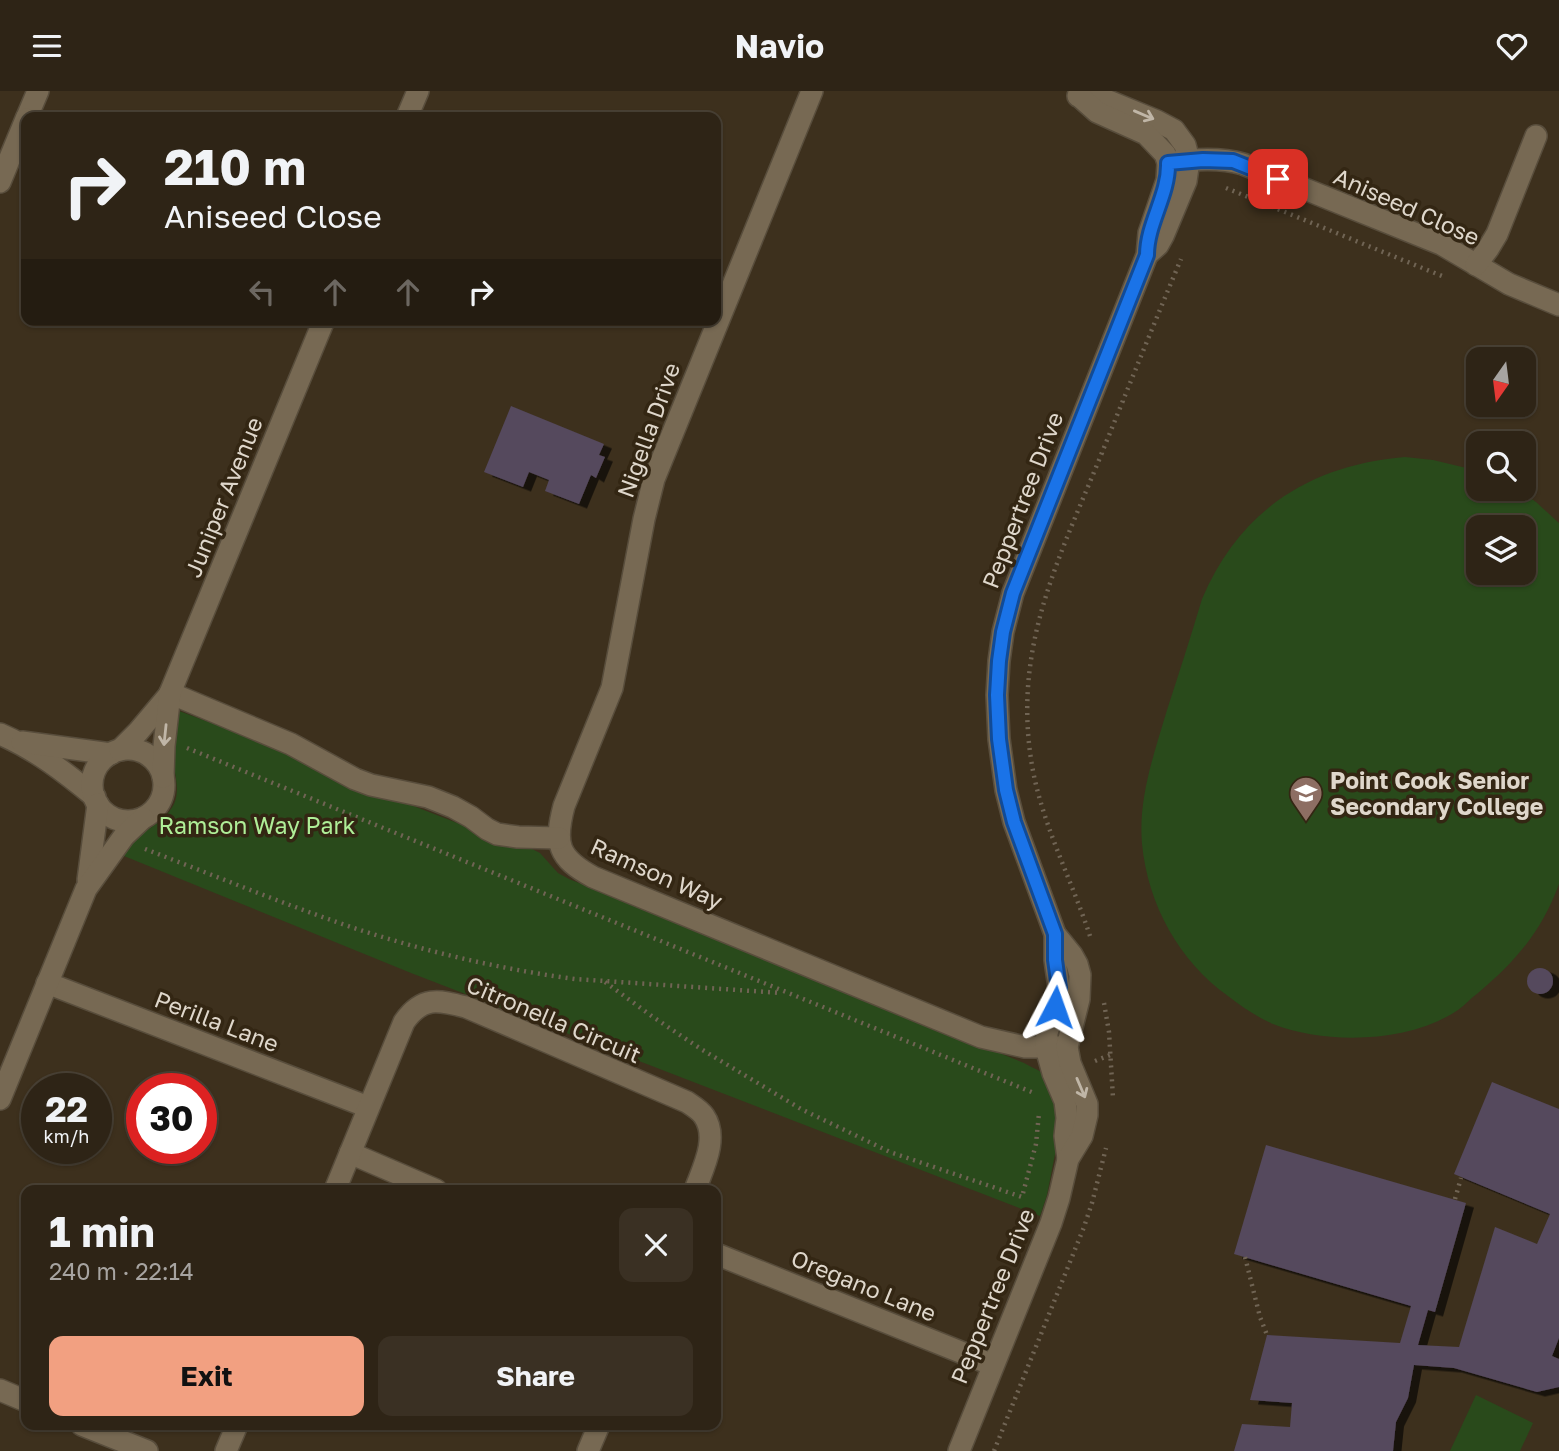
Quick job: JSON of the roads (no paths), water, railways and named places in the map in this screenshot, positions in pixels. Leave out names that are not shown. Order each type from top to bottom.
[{"type":"street","points":[[29,112],[38,91]]},
{"type":"street","points":[[409,112],[418,91]]},
{"type":"street","name":"Nigella Drive","points":[[721,314],[812,91]]},
{"type":"street","points":[[1073,94],[1097,112],[1146,134],[1164,154],[1179,161]]},
{"type":"street","points":[[0,182],[21,132]]},
{"type":"street","points":[[1476,265],[1497,234],[1536,136]]},
{"type":"street","name":"Aniseed Close","points":[[1179,161],[1218,160],[1243,164],[1420,236],[1449,249],[1509,284],[1559,305]]},
{"type":"street","name":"Peppertree Drive","points":[[958,1451],[1059,1198],[1069,1159],[1065,1136],[1066,1109],[1061,1091],[1068,1056],[1056,1047],[1079,999],[1080,975],[1077,964],[1055,934],[1014,822],[1006,790],[999,739],[997,695],[1003,632],[1022,566],[1147,255],[1149,233],[1167,180],[1179,161]]},
{"type":"street","name":"Juniper Avenue","points":[[163,777],[170,693],[322,326]]},
{"type":"street","name":"Nigella Drive","points":[[559,838],[565,806],[612,688],[654,479],[716,326]]},
{"type":"street","name":"Ramson Way","points":[[170,693],[291,744],[355,779],[428,797],[453,807],[497,834],[518,838],[559,838],[568,862],[576,869],[981,1037],[1025,1047],[1056,1047]]},
{"type":"street","name":"Juniper Avenue","points":[[116,752],[138,732],[170,693]]},
{"type":"street","points":[[0,1099],[86,889],[124,836],[154,810],[162,799],[164,786],[157,763],[145,753],[131,749],[116,752],[8,738]]},
{"type":"street","points":[[8,738],[68,775],[97,801],[105,812],[128,821],[143,818]]},
{"type":"street","points":[[86,889],[97,801],[93,784],[100,762],[116,752]]},
{"type":"street","name":"Perilla Lane","points":[[47,983],[368,1107]]},
{"type":"street","name":"Citronella Circuit","points":[[337,1185],[402,1026],[419,1005],[439,1002],[466,1007],[687,1102],[699,1110],[708,1123],[710,1143],[697,1185]]},
{"type":"street","points":[[350,1153],[424,1185]]},
{"type":"street","name":"Oregano Lane","points":[[721,1256],[993,1365]]},
{"type":"street","points":[[0,1390],[21,1399]]},
{"type":"street","points":[[94,1430],[146,1451]]},
{"type":"street","points":[[226,1451],[235,1430]]},
{"type":"street","points":[[588,1451],[597,1430]]},
{"type":"place","name":"Point Cook Senior Secondary College","points":[[1306,823]]},
{"type":"park label","name":"Ramson Way Park","points":[[257,825]]}]
